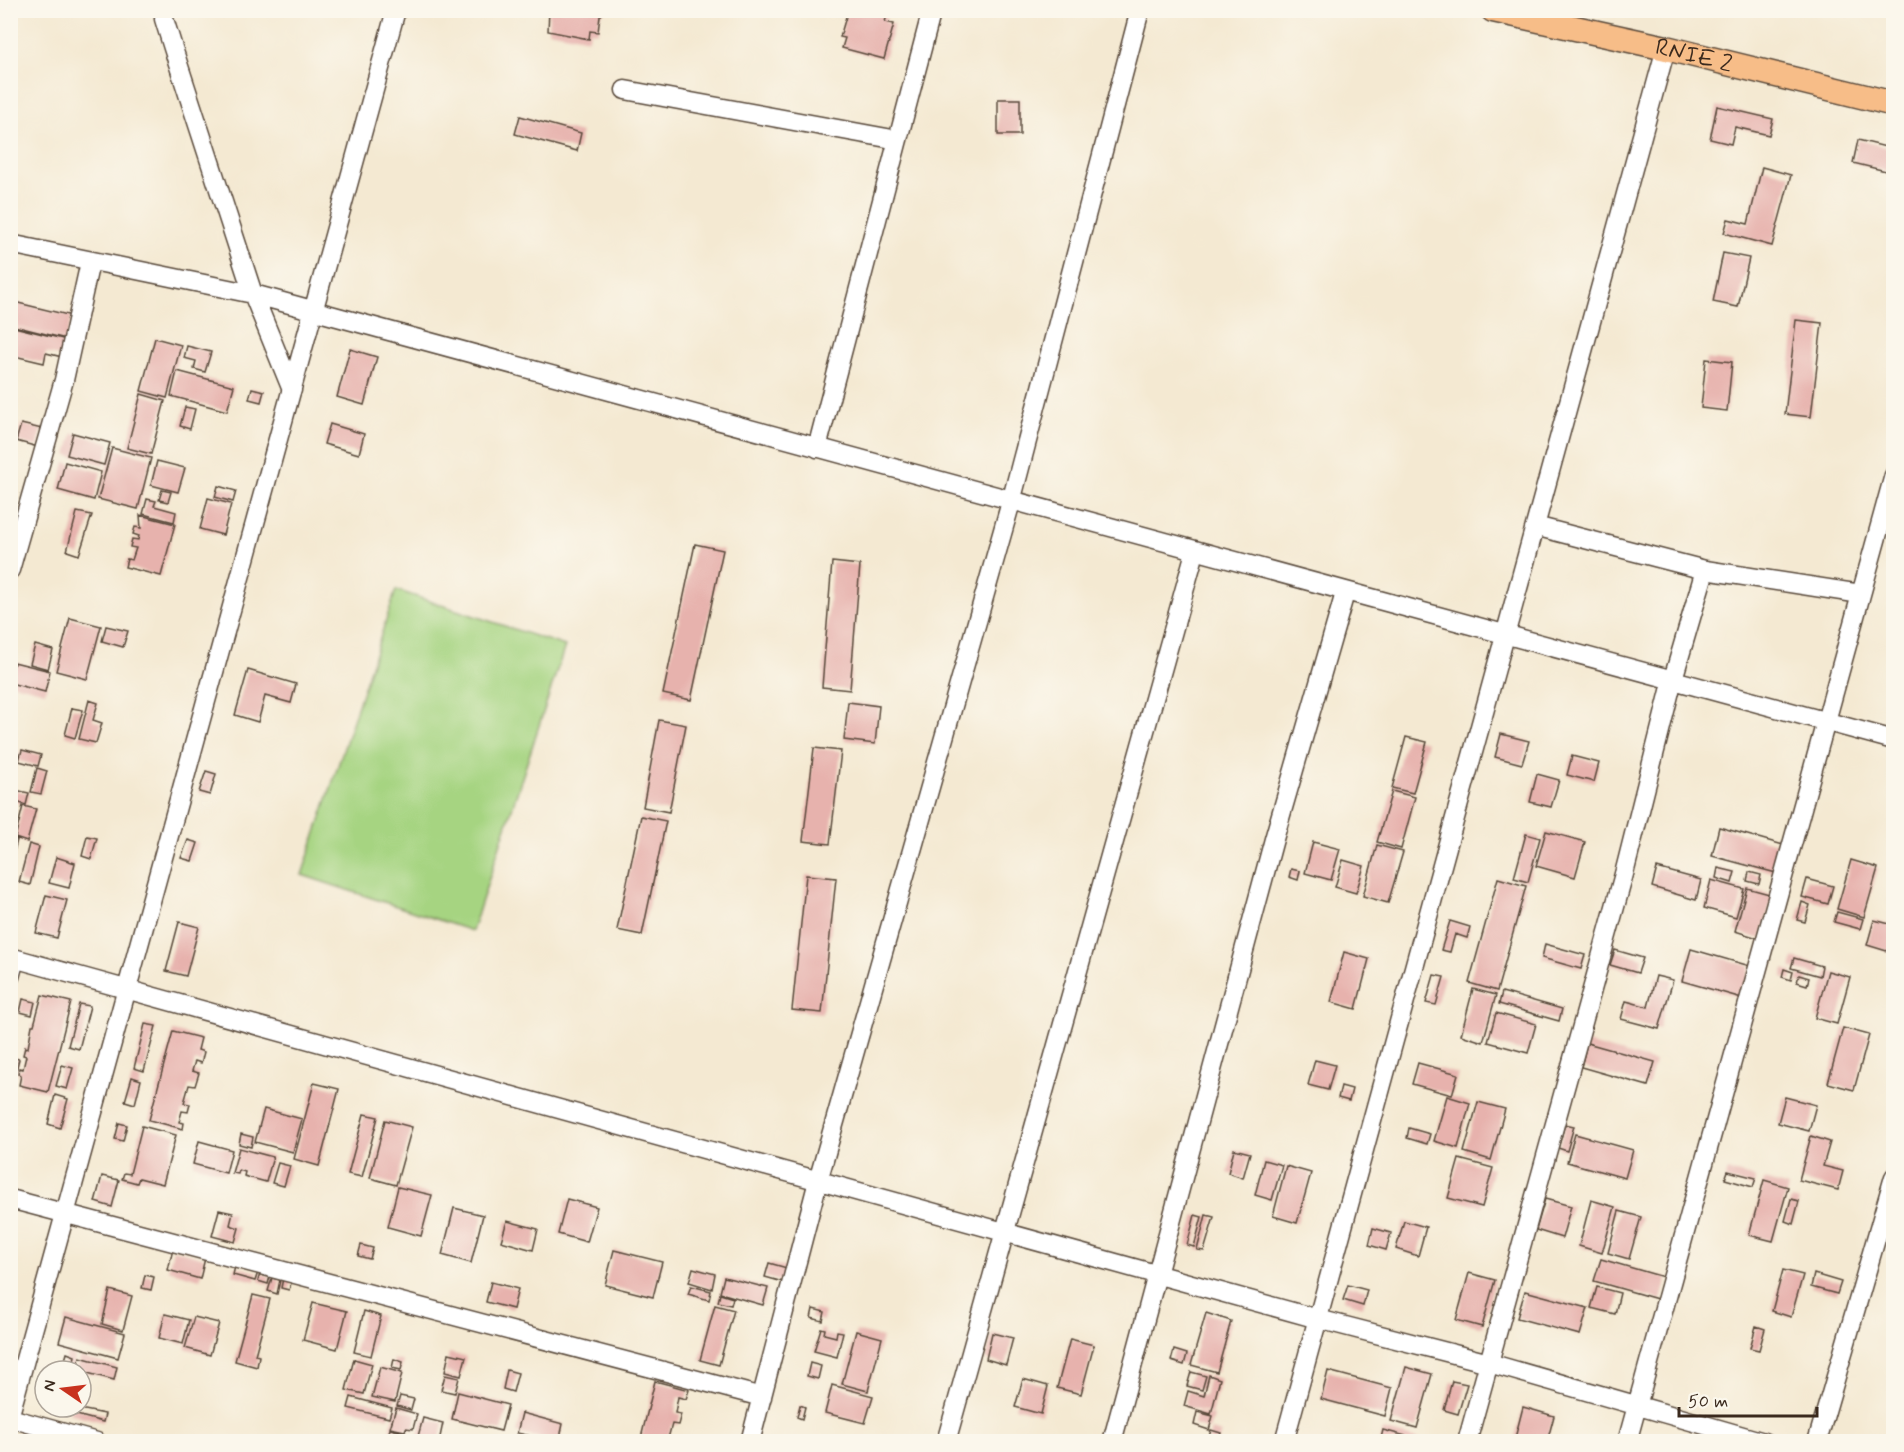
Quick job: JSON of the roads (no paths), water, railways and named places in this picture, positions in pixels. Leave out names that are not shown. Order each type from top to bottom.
[{"type":"main road","name":"RNIE 2","points":[[1493,10],[1542,15],[1893,104]]},
{"type":"street","points":[[165,10],[164,19],[253,294],[292,390]]},
{"type":"street","points":[[97,1442],[10,1416],[396,10]]},
{"type":"street","points":[[817,447],[932,10]]},
{"type":"street","points":[[750,1442],[818,1181],[1011,502],[1140,10]]},
{"type":"street","points":[[1284,1442],[1666,48]]},
{"type":"street","points":[[625,90],[898,140]]},
{"type":"street","points":[[10,244],[253,294],[1345,593],[1673,679],[1893,740]]},
{"type":"street","points":[[10,570],[63,380],[90,262]]},
{"type":"street","points":[[1627,1442],[1893,475]]},
{"type":"street","points":[[1535,526],[1705,570],[1861,594]]},
{"type":"street","points":[[946,1442],[1195,552]]},
{"type":"street","points":[[1467,1442],[1624,874],[1673,679],[1705,570]]},
{"type":"street","points":[[1112,1442],[1275,839],[1345,593]]},
{"type":"street","points":[[10,977],[13,958],[1318,1319],[1489,1363],[1764,1442]]},
{"type":"street","points":[[1816,1442],[1893,1177]]},
{"type":"street","points":[[10,1199],[762,1397]]}]
